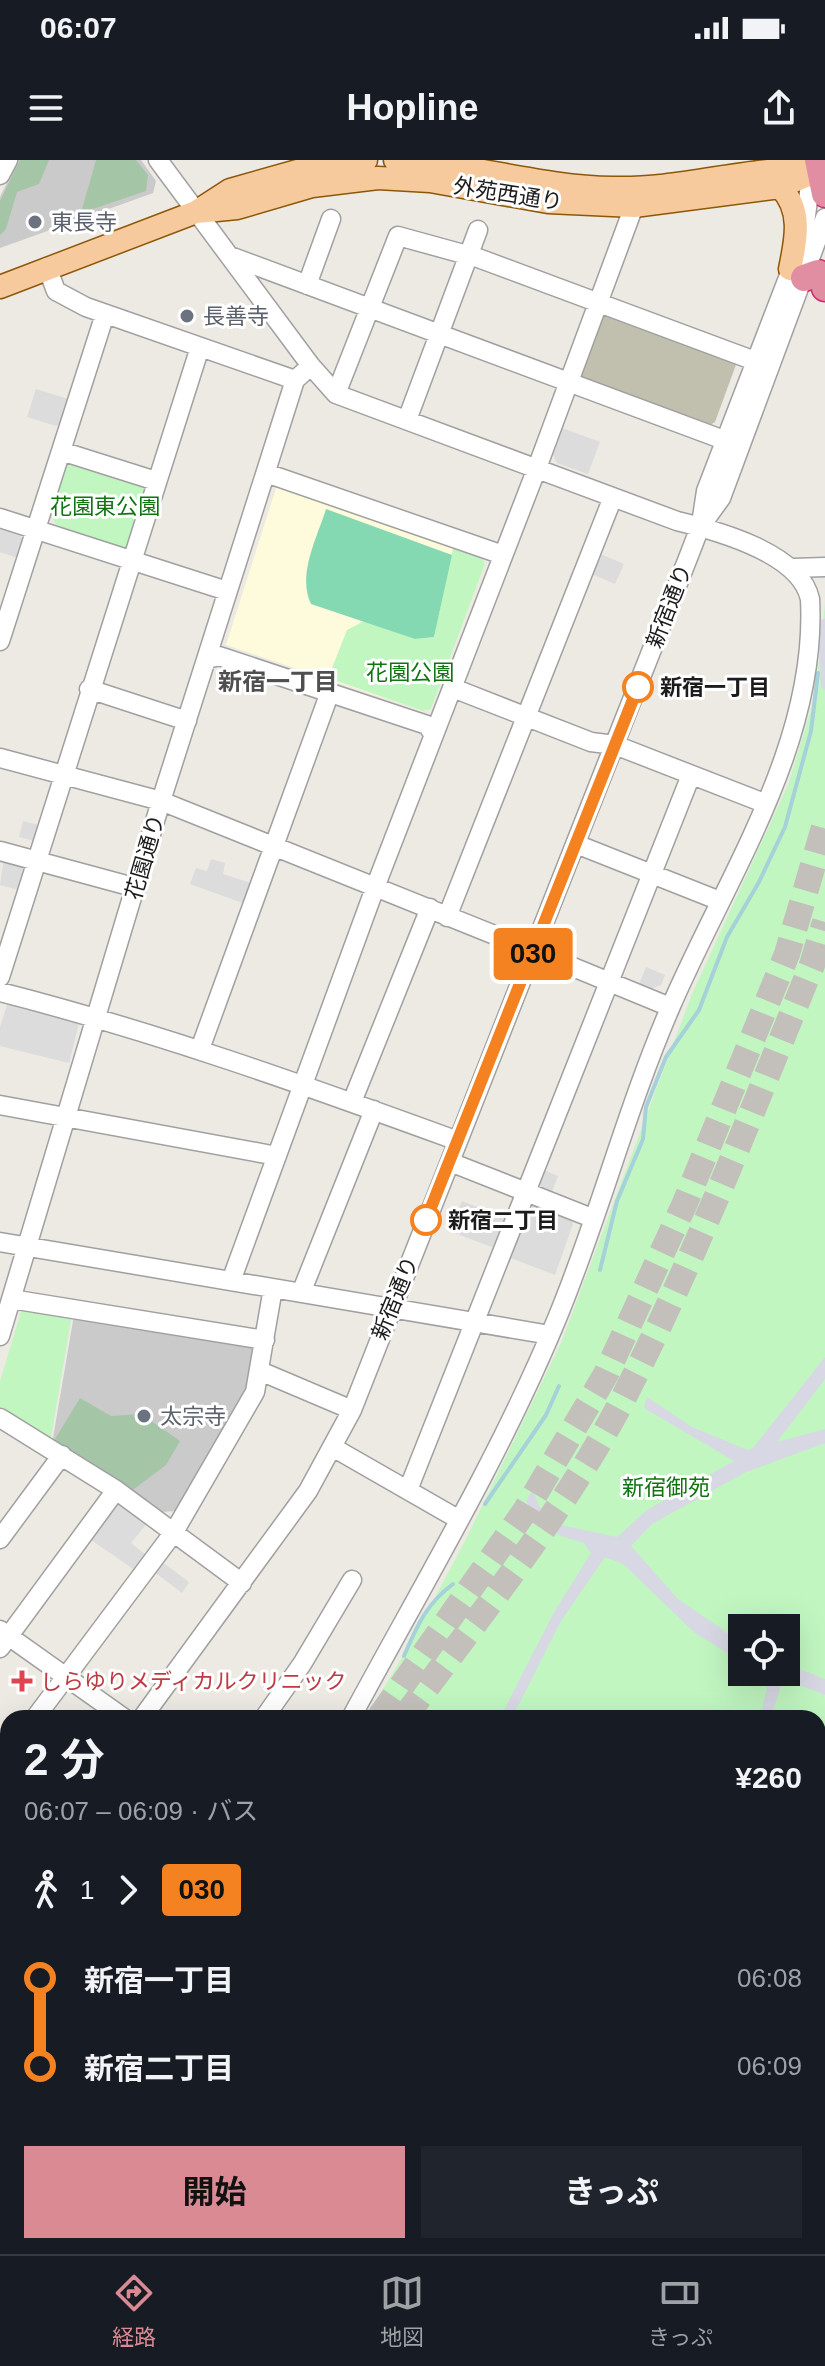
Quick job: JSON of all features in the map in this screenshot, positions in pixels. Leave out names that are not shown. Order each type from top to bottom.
[{"type":"main road","name":"外苑西通り","points":[[0,287],[196,212],[242,186],[277,175],[354,160]]},
{"type":"main road","name":"外苑西通り","points":[[395,160],[433,163],[550,184],[616,188],[765,170],[822,173]]},
{"type":"main road","name":"外苑西通り","points":[[196,212],[237,208],[312,186],[378,178],[430,181],[548,202],[634,206],[780,187],[822,173]]},
{"type":"main road","points":[[780,187],[787,194],[797,225],[806,278]]},
{"type":"street","points":[[0,175],[8,160]]},
{"type":"street","points":[[158,160],[311,366],[336,394],[613,497],[723,533],[797,572],[807,587],[810,611],[800,700],[790,736],[764,803],[670,1007],[550,1335],[458,1519],[355,1710]]},
{"type":"street","name":"新宿通り","points":[[148,1710],[308,1491],[352,1410],[700,527],[706,491],[755,361],[806,278],[811,184],[822,173]]},
{"type":"street","points":[[231,1281],[376,885],[634,206]]},
{"type":"street","name":"新宿通り","points":[[700,527],[721,498],[806,278],[825,218]]},
{"type":"street","points":[[307,285],[331,219]]},
{"type":"street","points":[[407,420],[478,230]]},
{"type":"street","points":[[336,394],[398,236],[468,255],[755,361]]},
{"type":"street","points":[[230,256],[724,440]]},
{"type":"street","points":[[47,267],[56,291],[105,314],[295,380],[311,366]]},
{"type":"street","points":[[0,641],[105,314]]},
{"type":"street","points":[[0,977],[200,347]]},
{"type":"street","name":"花園通り","points":[[0,1336],[161,801],[295,380]]},
{"type":"street","points":[[61,451],[156,481]]},
{"type":"street","points":[[266,473],[503,555]]},
{"type":"street","points":[[447,917],[613,497]]},
{"type":"street","points":[[0,518],[227,591]]},
{"type":"street","points":[[207,659],[219,656],[330,692],[427,725],[434,735]]},
{"type":"street","points":[[454,683],[458,690],[526,717],[591,742],[615,745],[764,803]]},
{"type":"street","points":[[89,689],[187,721]]},
{"type":"street","points":[[200,1049],[272,844],[330,692]]},
{"type":"street","points":[[0,758],[161,801],[376,885],[447,917],[520,944],[537,942],[609,982],[670,1007]]},
{"type":"street","points":[[408,1490],[691,775]]},
{"type":"street","points":[[576,844],[720,901]]},
{"type":"street","points":[[0,851],[137,888]]},
{"type":"street","points":[[352,1102],[430,908]]},
{"type":"street","points":[[0,992],[98,1017],[200,1049],[303,1083],[458,1141]]},
{"type":"street","points":[[0,1105],[277,1156]]},
{"type":"street","points":[[301,1293],[374,1110]]},
{"type":"street","points":[[450,1162],[592,1218]]},
{"type":"street","points":[[0,1242],[550,1335]]},
{"type":"street","points":[[41,1710],[174,1532],[255,1392],[273,1288]]},
{"type":"street","points":[[11,1299],[265,1340]]},
{"type":"street","points":[[260,1371],[352,1410]]},
{"type":"street","points":[[0,1418],[116,1490],[242,1583]]},
{"type":"street","points":[[334,1448],[458,1519]]},
{"type":"street","points":[[0,1539],[62,1455]]},
{"type":"street","points":[[113,1710],[66,1676],[3,1638],[116,1490]]},
{"type":"street","points":[[270,1710],[302,1664],[352,1580]]},
{"type":"shaded area","name":"東長寺","points":[[18,160],[141,160],[156,181],[153,193],[0,248],[0,197]]},
{"type":"shaded area","points":[[608,314],[737,362],[715,422],[705,428],[585,385],[580,374],[601,317]]},
{"type":"shaded area","points":[[36,389],[68,399],[60,424],[56,426],[27,417]]},
{"type":"shaded area","points":[[562,428],[600,442],[588,474],[557,463],[553,455]]},
{"type":"shaded area","points":[[277,485],[483,559],[485,564],[431,709],[423,711],[226,645]]},
{"type":"shaded area","points":[[0,527],[18,532],[24,541],[18,558],[0,552]]},
{"type":"shaded area","points":[[598,553],[624,564],[615,584],[589,573]]},
{"type":"shaded area","points":[[825,618],[825,690],[821,687],[818,622]]},
{"type":"shaded area","points":[[23,821],[39,825],[35,841],[19,837]]},
{"type":"shaded area","points":[[4,858],[24,864],[19,890],[0,885]]},
{"type":"shaded area","points":[[211,859],[225,863],[223,874],[251,883],[243,903],[190,884],[196,868],[207,871]]},
{"type":"shaded area","points":[[646,967],[665,975],[661,985],[651,989],[639,984]]},
{"type":"shaded area","points":[[8,1002],[80,1019],[69,1063],[0,1046],[0,1027]]},
{"type":"shaded area","points":[[542,1169],[558,1176],[551,1194],[542,1190],[538,1181]]},
{"type":"shaded area","points":[[462,1201],[509,1220],[497,1249],[449,1231]]},
{"type":"shaded area","points":[[539,1202],[569,1215],[573,1224],[555,1275],[508,1257],[527,1207]]},
{"type":"shaded area","name":"太宗寺","points":[[74,1315],[251,1343],[255,1349],[249,1388],[175,1511],[163,1512],[52,1444]]},
{"type":"shaded area","points":[[825,1357],[825,1379],[777,1442],[825,1429],[825,1443],[746,1472],[652,1524],[631,1546],[678,1599],[728,1633],[728,1653],[695,1633],[623,1564],[605,1557],[561,1621],[516,1710],[504,1710],[553,1614],[591,1553],[584,1543],[561,1536],[539,1521],[526,1501],[533,1489],[539,1506],[560,1525],[617,1537],[647,1510],[734,1461],[644,1408],[647,1397],[692,1427],[748,1450],[753,1448]]},
{"type":"shaded area","points":[[123,1503],[149,1521],[131,1543],[146,1555],[136,1571],[90,1539],[115,1504]]},
{"type":"shaded area","points":[[161,1561],[189,1582],[182,1593],[153,1571]]},
{"type":"shaded area","points":[[800,1669],[825,1679],[825,1695],[800,1685]]},
{"type":"shaded area","points":[[768,1686],[781,1686],[773,1710],[762,1710]]},
{"type":"green space","points":[[20,160],[49,160],[39,184],[17,192],[6,229],[0,235],[0,201]]},
{"type":"green space","points":[[96,160],[136,160],[148,175],[146,191],[81,213]]},
{"type":"green space","name":"花園東公園","points":[[73,459],[145,483],[148,490],[131,545],[123,548],[57,526],[51,516],[67,463]]},
{"type":"green space","points":[[326,509],[452,555],[434,637],[415,639],[311,604],[307,593],[307,569]]},
{"type":"green space","name":"花園公園","points":[[453,548],[483,559],[485,564],[431,709],[423,711],[328,678],[347,630],[364,621],[415,639],[434,637]]},
{"type":"green space","name":"新宿御苑","points":[[825,604],[825,1710],[371,1710],[467,1537],[561,1343],[692,994],[788,785],[815,696]]},
{"type":"green space","points":[[27,1306],[72,1314],[50,1443],[0,1412],[0,1381],[21,1312]]},
{"type":"green space","points":[[80,1398],[111,1416],[141,1414],[180,1441],[166,1465],[130,1492],[52,1444]]},
{"type":"waterway","points":[[600,1270],[617,1201],[643,1139],[646,1107],[666,1057],[699,1010],[727,937],[759,882],[785,827],[811,731],[818,673]]},
{"type":"waterway","points":[[485,1504],[546,1415],[559,1386]]},
{"type":"waterway","points":[[404,1656],[429,1608],[453,1584]]},
{"type":"tunnel","points":[[385,1710],[525,1511],[606,1374],[685,1203],[787,954],[825,824]]},
{"type":"tunnel","points":[[410,1710],[550,1519],[603,1436],[626,1393],[677,1288],[724,1180],[812,965],[825,922]]},
{"type":"bus line","name":"030","points":[[426,1220],[638,687]]},
{"type":"place","name":"東長寺","points":[[35,222]]},
{"type":"place","name":"長善寺","points":[[187,316]]},
{"type":"place","name":"新宿一丁目","points":[[638,687]]},
{"type":"place","name":"新宿二丁目","points":[[426,1220]]},
{"type":"place","name":"太宗寺","points":[[144,1416]]},
{"type":"place","name":"しらゆりメディカルクリニック","points":[[22,1681]]},
{"type":"district","name":"新宿一丁目","points":[[278,681]]}]
